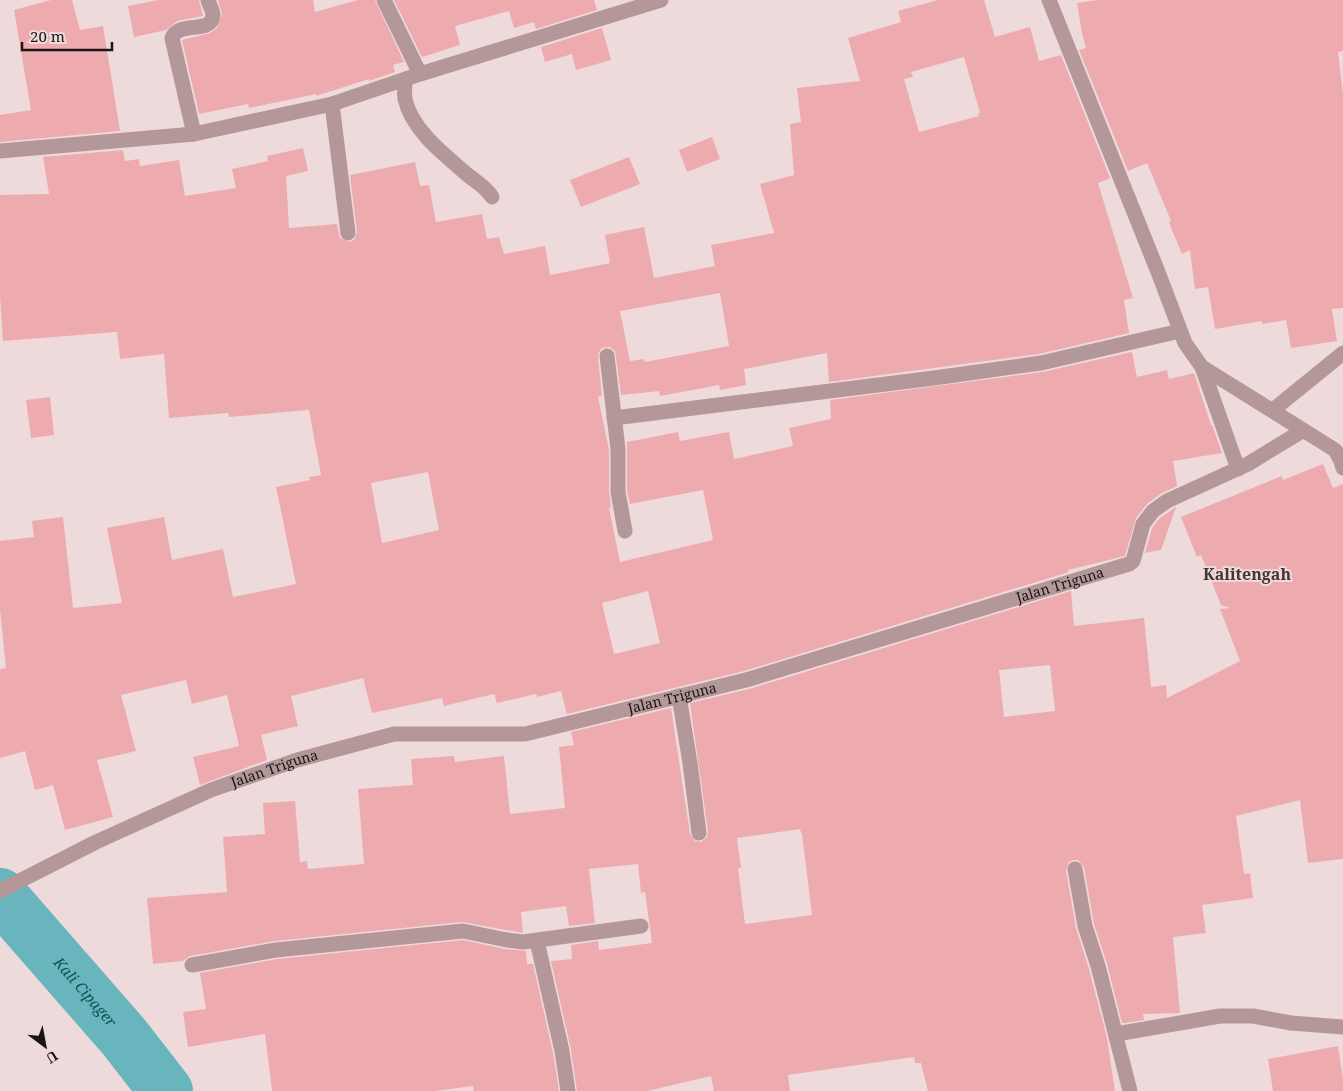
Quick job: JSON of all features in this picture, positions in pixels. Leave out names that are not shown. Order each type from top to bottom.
[{"type":"street","points":[[194,134],[172,38],[180,29],[207,26],[211,22],[213,15],[208,0]]},
{"type":"street","points":[[384,0],[420,74]]},
{"type":"street","points":[[0,151],[194,134],[332,104],[420,74],[661,0]]},
{"type":"street","points":[[1049,0],[1185,343],[1202,367],[1238,469]]},
{"type":"street","points":[[405,80],[405,98],[418,126],[433,145],[474,180],[483,185],[492,197]]},
{"type":"street","points":[[332,104],[348,234]]},
{"type":"street","points":[[614,418],[1041,363],[1180,331]]},
{"type":"street","points":[[1273,410],[1343,353]]},
{"type":"street","points":[[607,356],[618,449],[618,492],[625,531]]},
{"type":"street","points":[[1202,367],[1335,450],[1343,468]]},
{"type":"street","name":"Jalan Triguna","points":[[0,891],[96,842],[211,790],[297,760],[394,734],[525,734],[746,680],[1129,564],[1133,561],[1143,524],[1153,511],[1167,501],[1238,469],[1302,431]]},
{"type":"street","points":[[679,696],[690,763],[698,834]]},
{"type":"street","points":[[1076,869],[1085,926],[1098,966],[1130,1091]]},
{"type":"street","points":[[192,964],[276,950],[463,931],[507,940],[537,941],[641,926]]},
{"type":"street","points":[[537,941],[562,1051],[568,1091]]},
{"type":"street","points":[[1116,1034],[1220,1016],[1253,1016],[1343,1028]]},
{"type":"building","points":[[51,0],[72,0],[80,30],[103,26],[120,131],[0,142],[0,115],[31,110],[14,10]]},
{"type":"building","points":[[158,0],[199,0],[203,16],[177,21],[166,30],[134,37],[128,6]]},
{"type":"building","points":[[218,0],[313,0],[315,12],[358,0],[375,0],[404,62],[393,65],[395,72],[316,96],[316,94],[249,108],[248,104],[199,114],[182,40],[210,33],[217,28],[222,14]]},
{"type":"building","points":[[394,0],[594,0],[597,10],[536,29],[534,22],[514,28],[509,11],[455,26],[460,45],[422,57]]},
{"type":"building","points":[[938,0],[984,0],[995,37],[1030,27],[1039,61],[1061,55],[1110,178],[1098,183],[1133,298],[1124,300],[1129,333],[1039,354],[829,382],[827,353],[744,369],[746,385],[720,390],[719,385],[660,396],[659,391],[621,395],[615,351],[610,347],[602,348],[598,357],[602,396],[598,397],[609,450],[611,507],[609,508],[620,562],[713,540],[703,490],[630,504],[627,491],[627,442],[678,432],[680,441],[729,432],[734,459],[793,446],[789,428],[831,419],[830,400],[1042,372],[1132,352],[1137,377],[1167,370],[1169,379],[1194,373],[1222,453],[1173,461],[1177,486],[1162,493],[1148,503],[1136,518],[1125,556],[1068,570],[1069,572],[744,671],[567,714],[561,691],[537,697],[536,694],[497,703],[494,694],[444,706],[442,698],[372,713],[363,678],[291,696],[298,726],[261,735],[267,760],[200,785],[193,757],[239,746],[227,695],[192,704],[186,680],[121,695],[136,751],[97,760],[113,817],[65,830],[53,785],[35,790],[25,751],[0,758],[0,669],[6,668],[0,609],[0,541],[34,537],[32,521],[63,517],[73,608],[122,603],[107,528],[164,517],[172,560],[223,549],[233,597],[296,584],[276,487],[310,480],[309,477],[321,475],[309,410],[229,417],[228,413],[169,418],[164,354],[120,359],[117,332],[3,341],[0,295],[0,195],[49,194],[43,157],[123,150],[125,161],[139,159],[140,166],[179,160],[185,196],[236,188],[232,169],[268,161],[267,156],[303,148],[308,171],[286,176],[289,228],[337,224],[340,238],[349,242],[354,240],[357,232],[350,175],[415,162],[420,186],[429,185],[436,222],[482,214],[487,239],[499,237],[504,254],[545,246],[550,275],[610,263],[605,235],[644,227],[654,278],[715,266],[711,245],[774,233],[760,184],[794,175],[790,124],[801,122],[797,88],[860,81],[848,38],[901,22],[898,11]],"holes":[[[964,57],[980,113],[978,113],[979,116],[919,132],[904,79],[913,77],[911,72]],[[720,293],[729,346],[645,362],[644,359],[630,361],[620,311]],[[428,472],[439,530],[382,543],[371,483]],[[648,591],[660,643],[614,654],[602,603]]]},
{"type":"building","points":[[1098,0],[1343,0],[1343,51],[1338,52],[1343,94],[1343,308],[1332,309],[1337,341],[1291,348],[1286,320],[1262,324],[1262,321],[1215,329],[1208,287],[1195,289],[1190,250],[1182,254],[1169,223],[1171,221],[1147,163],[1128,171],[1079,50],[1086,48],[1077,3]]},
{"type":"building","points":[[602,28],[611,60],[576,70],[572,54],[545,62],[541,47]]},
{"type":"building","points":[[712,137],[720,159],[687,172],[679,150]]},
{"type":"building","points":[[629,157],[640,184],[581,207],[570,180]]},
{"type":"building","points":[[50,397],[54,435],[31,438],[26,400]]},
{"type":"building","points":[[1323,464],[1333,488],[1343,484],[1343,859],[1308,863],[1300,800],[1236,816],[1244,874],[1250,873],[1253,898],[1202,905],[1206,933],[1173,937],[1180,1013],[1143,1014],[1144,1020],[1125,1023],[1122,1023],[1107,964],[1094,924],[1084,867],[1078,860],[1069,862],[1066,871],[1076,928],[1107,1038],[1115,1091],[928,1091],[921,1063],[915,1063],[914,1057],[788,1075],[790,1091],[714,1091],[711,1076],[647,1091],[577,1091],[571,1050],[551,961],[572,959],[571,945],[598,941],[599,950],[652,943],[645,892],[641,893],[638,864],[589,869],[595,923],[569,926],[566,906],[521,912],[523,933],[462,922],[275,941],[190,956],[183,961],[153,964],[147,898],[227,892],[223,837],[265,834],[263,803],[295,801],[300,862],[307,861],[308,869],[364,864],[358,789],[413,785],[411,759],[454,756],[455,762],[504,756],[510,814],[565,808],[559,747],[574,745],[571,732],[671,708],[690,834],[695,841],[701,842],[707,837],[708,832],[690,703],[749,689],[1071,591],[1074,626],[1144,618],[1151,687],[1166,685],[1167,698],[1240,661],[1220,609],[1230,608],[1221,605],[1201,555],[1197,557],[1181,517],[1282,476],[1283,480]],"holes":[[[1050,665],[1055,711],[1004,717],[999,670]],[[800,829],[812,915],[745,924],[738,868],[741,868],[737,838]]]},
{"type":"building","points":[[1176,507],[1161,550],[1145,553],[1152,528],[1160,518]]},
{"type":"building","points":[[463,940],[505,949],[526,951],[527,964],[533,964],[553,1053],[559,1091],[474,1091],[473,1086],[435,1091],[272,1091],[265,1034],[188,1047],[183,1012],[206,1009],[200,973],[277,959]]},
{"type":"building","points":[[1338,1046],[1343,1091],[1273,1091],[1268,1059]]},
{"type":"waterway","name":"Kali Cipager","points":[[0,895],[124,1037],[166,1091]]},
{"type":"district","name":"Kalitengah","points":[[1247,574]]}]
